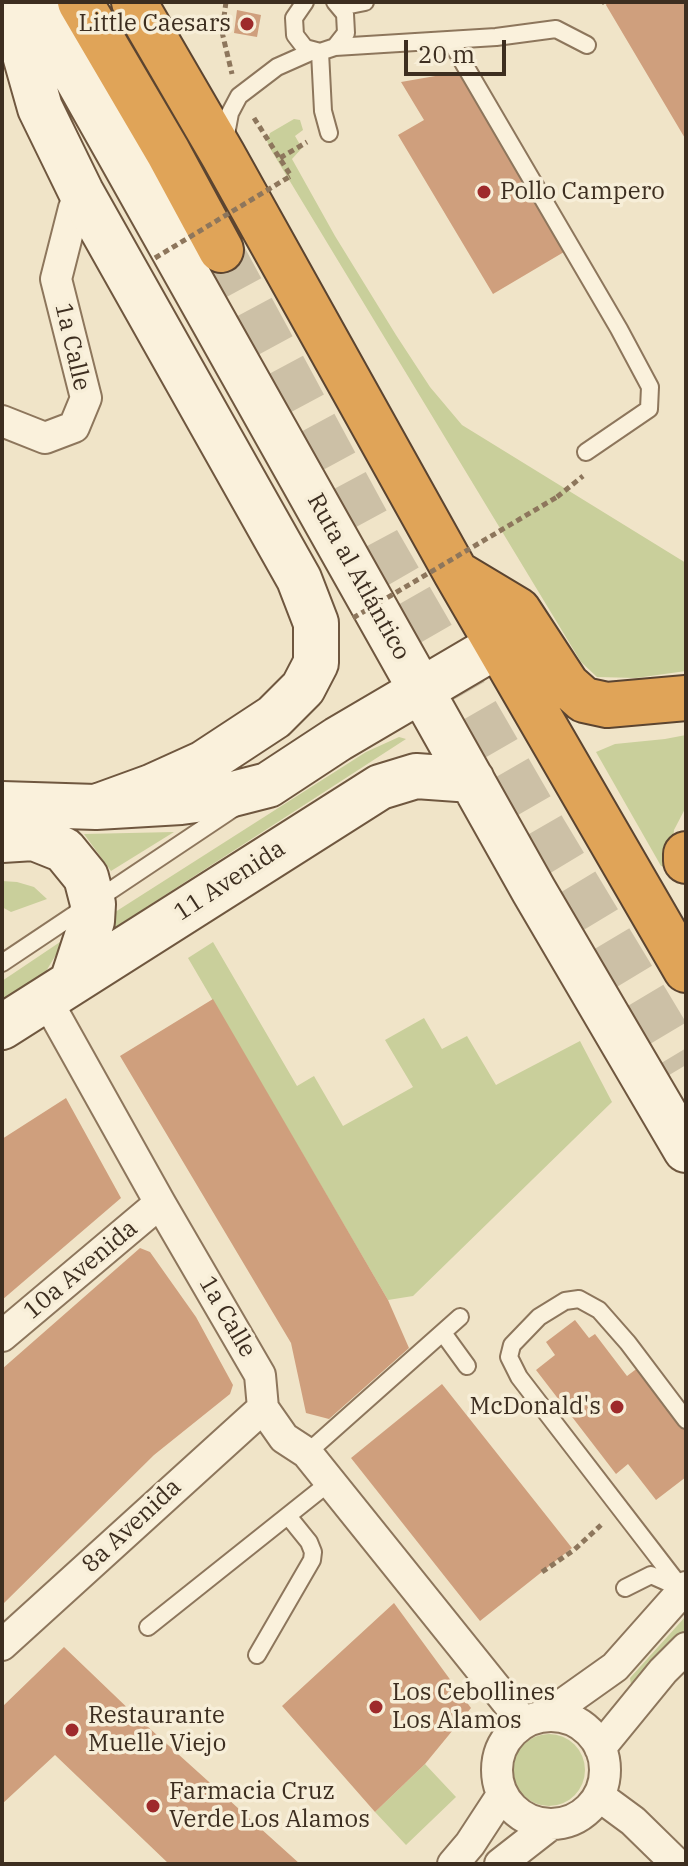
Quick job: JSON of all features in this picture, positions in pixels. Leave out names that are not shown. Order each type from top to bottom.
[{"type":"highway","points":[[80,2],[221,250]]},
{"type":"highway","points":[[134,2],[456,573],[686,970]]},
{"type":"highway","points":[[456,573],[518,610],[567,685],[584,700],[607,705],[686,698]]},
{"type":"highway","points":[[686,854],[686,861]]},
{"type":"main road","points":[[10,2],[40,108],[81,192],[299,579],[316,623],[316,663],[303,688],[274,717],[204,763],[96,807]]},
{"type":"main road","name":"Ruta al Atlántico","points":[[34,2],[421,691],[686,1150]]},
{"type":"main road","points":[[2,804],[96,807],[181,802],[225,796],[268,785],[498,645]]},
{"type":"main road","name":"11 Avenida","points":[[2,1027],[380,787],[416,776],[472,780]]},
{"type":"main road","points":[[2,840],[34,838],[64,850],[86,877],[93,904],[89,937],[59,990]]},
{"type":"street","name":"1a Calle","points":[[2,421],[45,438],[74,427],[86,398],[56,279],[81,192]]},
{"type":"street","name":"1a Calle","points":[[59,990],[160,1203],[260,1375],[263,1408],[284,1438],[307,1453],[535,1719]]},
{"type":"street","name":"10a Avenida","points":[[2,1336],[160,1203]]},
{"type":"street","name":"8a Avenida","points":[[2,1645],[263,1408]]},
{"type":"street","points":[[535,1719],[570,1719],[592,1735],[605,1764],[599,1796],[590,1808],[565,1823],[550,1825],[535,1822],[515,1812],[502,1795],[496,1775],[498,1755],[508,1736],[615,1667],[684,1588]]},
{"type":"street","points":[[600,1748],[663,1671],[686,1648]]},
{"type":"street","points":[[453,1864],[502,1795]]},
{"type":"street","points":[[599,1796],[633,1821],[672,1862]]},
{"type":"street","points":[[500,1864],[550,1825]]},
{"type":"lane","points":[[337,4],[365,2]]},
{"type":"lane","points":[[303,3],[294,18],[295,35],[305,48],[323,50],[556,29],[587,45]]},
{"type":"lane","points":[[223,155],[230,113],[239,96],[277,67],[323,50],[346,33],[345,14],[337,4]]},
{"type":"lane","points":[[450,40],[650,387],[649,409],[586,452]]},
{"type":"lane","points":[[323,50],[323,111],[329,133]]},
{"type":"lane","points":[[2,963],[268,785]]},
{"type":"lane","points":[[684,1588],[519,1377],[509,1357],[512,1345],[539,1317],[565,1301],[579,1299],[599,1310],[619,1332],[686,1420]]},
{"type":"lane","points":[[307,1453],[460,1317]]},
{"type":"lane","points":[[443,1333],[467,1366]]},
{"type":"lane","points":[[148,1627],[330,1482]]},
{"type":"lane","points":[[257,1655],[312,1560],[309,1542],[288,1516]]},
{"type":"lane","points":[[625,1588],[651,1575],[684,1588]]},
{"type":"path","points":[[155,258],[291,176],[239,96],[222,32],[226,2]]},
{"type":"path","points":[[353,618],[567,491]]},
{"type":"path","points":[[542,1572],[574,1550],[597,1528]]},
{"type":"green space","points":[[294,119],[300,120],[303,130],[295,136],[302,148],[292,159],[396,335],[430,387],[462,425],[686,563],[686,671],[636,678],[597,677],[581,662],[271,150],[267,141],[270,133]]},
{"type":"green space","points":[[686,735],[686,807],[674,830],[670,867],[661,866],[596,752],[615,744]]},
{"type":"green space","points":[[399,737],[406,739],[111,930],[112,914],[366,752]]},
{"type":"green space","points":[[174,832],[111,871],[84,834]]},
{"type":"green space","points":[[2,881],[34,887],[47,899],[11,912],[2,907]]},
{"type":"green space","points":[[66,938],[42,978],[2,1004],[2,981]]},
{"type":"green space","points":[[213,942],[297,1086],[314,1076],[343,1126],[413,1087],[385,1040],[424,1018],[442,1049],[467,1036],[496,1085],[580,1041],[612,1102],[413,1296],[388,1300],[188,958]]},
{"type":"green space","points":[[686,1616],[686,1631],[648,1676],[635,1687],[631,1685],[630,1678]]},
{"type":"green space","points":[[549,1734],[575,1744],[585,1770],[575,1796],[549,1806],[523,1796],[513,1770],[523,1744]]},
{"type":"green space","points":[[425,1764],[456,1797],[406,1845],[375,1812]]},
{"type":"building","points":[[607,2],[686,2],[686,140],[606,5]]},
{"type":"building","name":"Little Caesars","points":[[237,10],[261,15],[257,37],[234,33]]},
{"type":"building","name":"Pollo Campero","points":[[464,71],[569,249],[493,294],[398,135],[424,120],[401,82]]},
{"type":"building","points":[[213,999],[388,1300],[409,1348],[329,1419],[306,1413],[291,1343],[120,1056]]},
{"type":"building","points":[[66,1098],[121,1198],[2,1300],[2,1139]]},
{"type":"building","points":[[140,1248],[150,1252],[196,1317],[233,1385],[230,1394],[154,1455],[2,1605],[2,1369]]},
{"type":"building","name":"McDonald's","points":[[575,1320],[589,1338],[595,1334],[627,1376],[639,1367],[686,1428],[686,1477],[656,1500],[628,1464],[616,1474],[536,1370],[555,1355],[546,1342]]},
{"type":"building","points":[[442,1384],[572,1548],[480,1621],[351,1458]]},
{"type":"building","name":"Los Cebollines Los Alamos","points":[[394,1603],[471,1708],[425,1764],[375,1812],[282,1706]]},
{"type":"building","points":[[64,1647],[300,1864],[169,1864],[55,1755],[2,1804],[2,1707]]},
{"type":"tunnel","points":[[221,250],[378,541],[544,829],[686,1065]]},
{"type":"place","name":"Little Caesars","points":[[247,24]]},
{"type":"place","name":"Pollo Campero","points":[[484,192]]},
{"type":"place","name":"McDonald's","points":[[617,1407]]},
{"type":"place","name":"Los Cebollines Los Alamos","points":[[376,1707]]},
{"type":"place","name":"Restaurante Muelle Viejo","points":[[72,1730]]},
{"type":"place","name":"Farmacia Cruz Verde Los Alamos","points":[[153,1806]]}]
